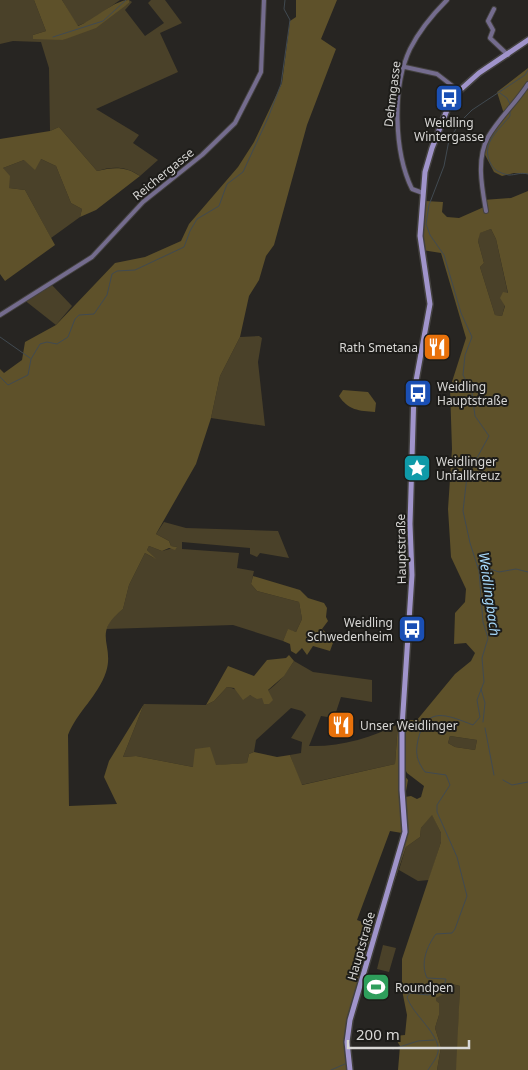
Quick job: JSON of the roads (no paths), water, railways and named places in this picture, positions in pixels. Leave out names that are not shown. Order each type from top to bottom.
[{"type":"main road","name":"Hauptstraße","points":[[350,1070],[347,1042],[350,1020],[405,832],[402,790],[402,727],[412,575],[410,524],[414,392],[430,304],[420,236],[423,193],[432,148],[447,110],[459,91],[479,73],[528,40]]},
{"type":"street","name":"Reichergasse","points":[[0,315],[92,256],[143,202],[202,155],[236,123],[261,72],[264,0]]},
{"type":"street","name":"Dehmgasse","points":[[423,193],[412,189],[407,180],[398,136],[398,112],[405,67],[411,47],[431,17],[447,0]]},
{"type":"street","points":[[494,9],[488,21],[493,30],[490,38],[508,55]]},
{"type":"street","points":[[405,67],[437,74],[459,91]]},
{"type":"street","points":[[486,211],[481,172],[485,144],[507,110],[516,103],[528,84]]},
{"type":"waterway","points":[[53,37],[103,21],[126,0]]},
{"type":"waterway","points":[[0,377],[8,385],[28,375],[31,359],[40,344],[47,342],[57,344],[68,337],[75,319],[79,315],[94,314],[107,295],[112,274],[117,271],[135,270],[184,247],[197,219],[219,206],[227,184],[243,172],[268,118],[281,84],[290,20],[284,9],[285,0]]},
{"type":"waterway","name":"Weidlingbach","points":[[428,1070],[438,1052],[438,1045],[407,997],[410,993],[428,995],[443,990],[446,979],[427,978],[424,961],[436,934],[452,933],[455,929],[467,896],[457,857],[437,812],[437,805],[450,785],[446,775],[425,772],[417,757],[417,745],[426,721],[432,717],[446,716],[473,725],[480,717],[477,700],[484,682],[482,658],[488,638],[483,622],[479,571],[463,511],[467,476],[489,436],[475,416],[472,393],[463,375],[465,355],[472,337],[461,313],[444,255],[430,235],[426,224],[429,205],[444,166],[449,140],[461,121],[472,110],[525,75],[528,70]]},
{"type":"waterway","points":[[500,93],[507,98],[510,104]]},
{"type":"waterway","points":[[510,111],[510,116],[491,139],[488,152],[489,158],[493,168],[497,171],[509,175],[528,174]]},
{"type":"waterway","points":[[0,337],[30,358]]},
{"type":"waterway","name":"Weidlingbach","points":[[477,565],[486,568]]},
{"type":"waterway","points":[[490,569],[499,572],[516,569],[528,572]]},
{"type":"waterway","points":[[481,689],[485,703],[483,722]]},
{"type":"waterway","points":[[485,728],[494,775]]},
{"type":"waterway","points":[[503,780],[512,785],[528,782]]},
{"type":"waterway","points":[[393,1049],[418,1041],[434,1040]]},
{"type":"waterway","points":[[331,1070],[345,1064]]},
{"type":"place","name":"Weidling Wintergasse","points":[[449,98]]},
{"type":"place","name":"Rath Smetana","points":[[437,347]]},
{"type":"place","name":"Weidling Hauptstraße","points":[[418,393]]},
{"type":"place","name":"Weidlinger Unfallkreuz","points":[[417,468]]},
{"type":"place","name":"Weidling Schwedenheim","points":[[412,629]]},
{"type":"place","name":"Unser Weidlinger","points":[[341,725]]},
{"type":"place","name":"Roundpen","points":[[376,987]]}]
